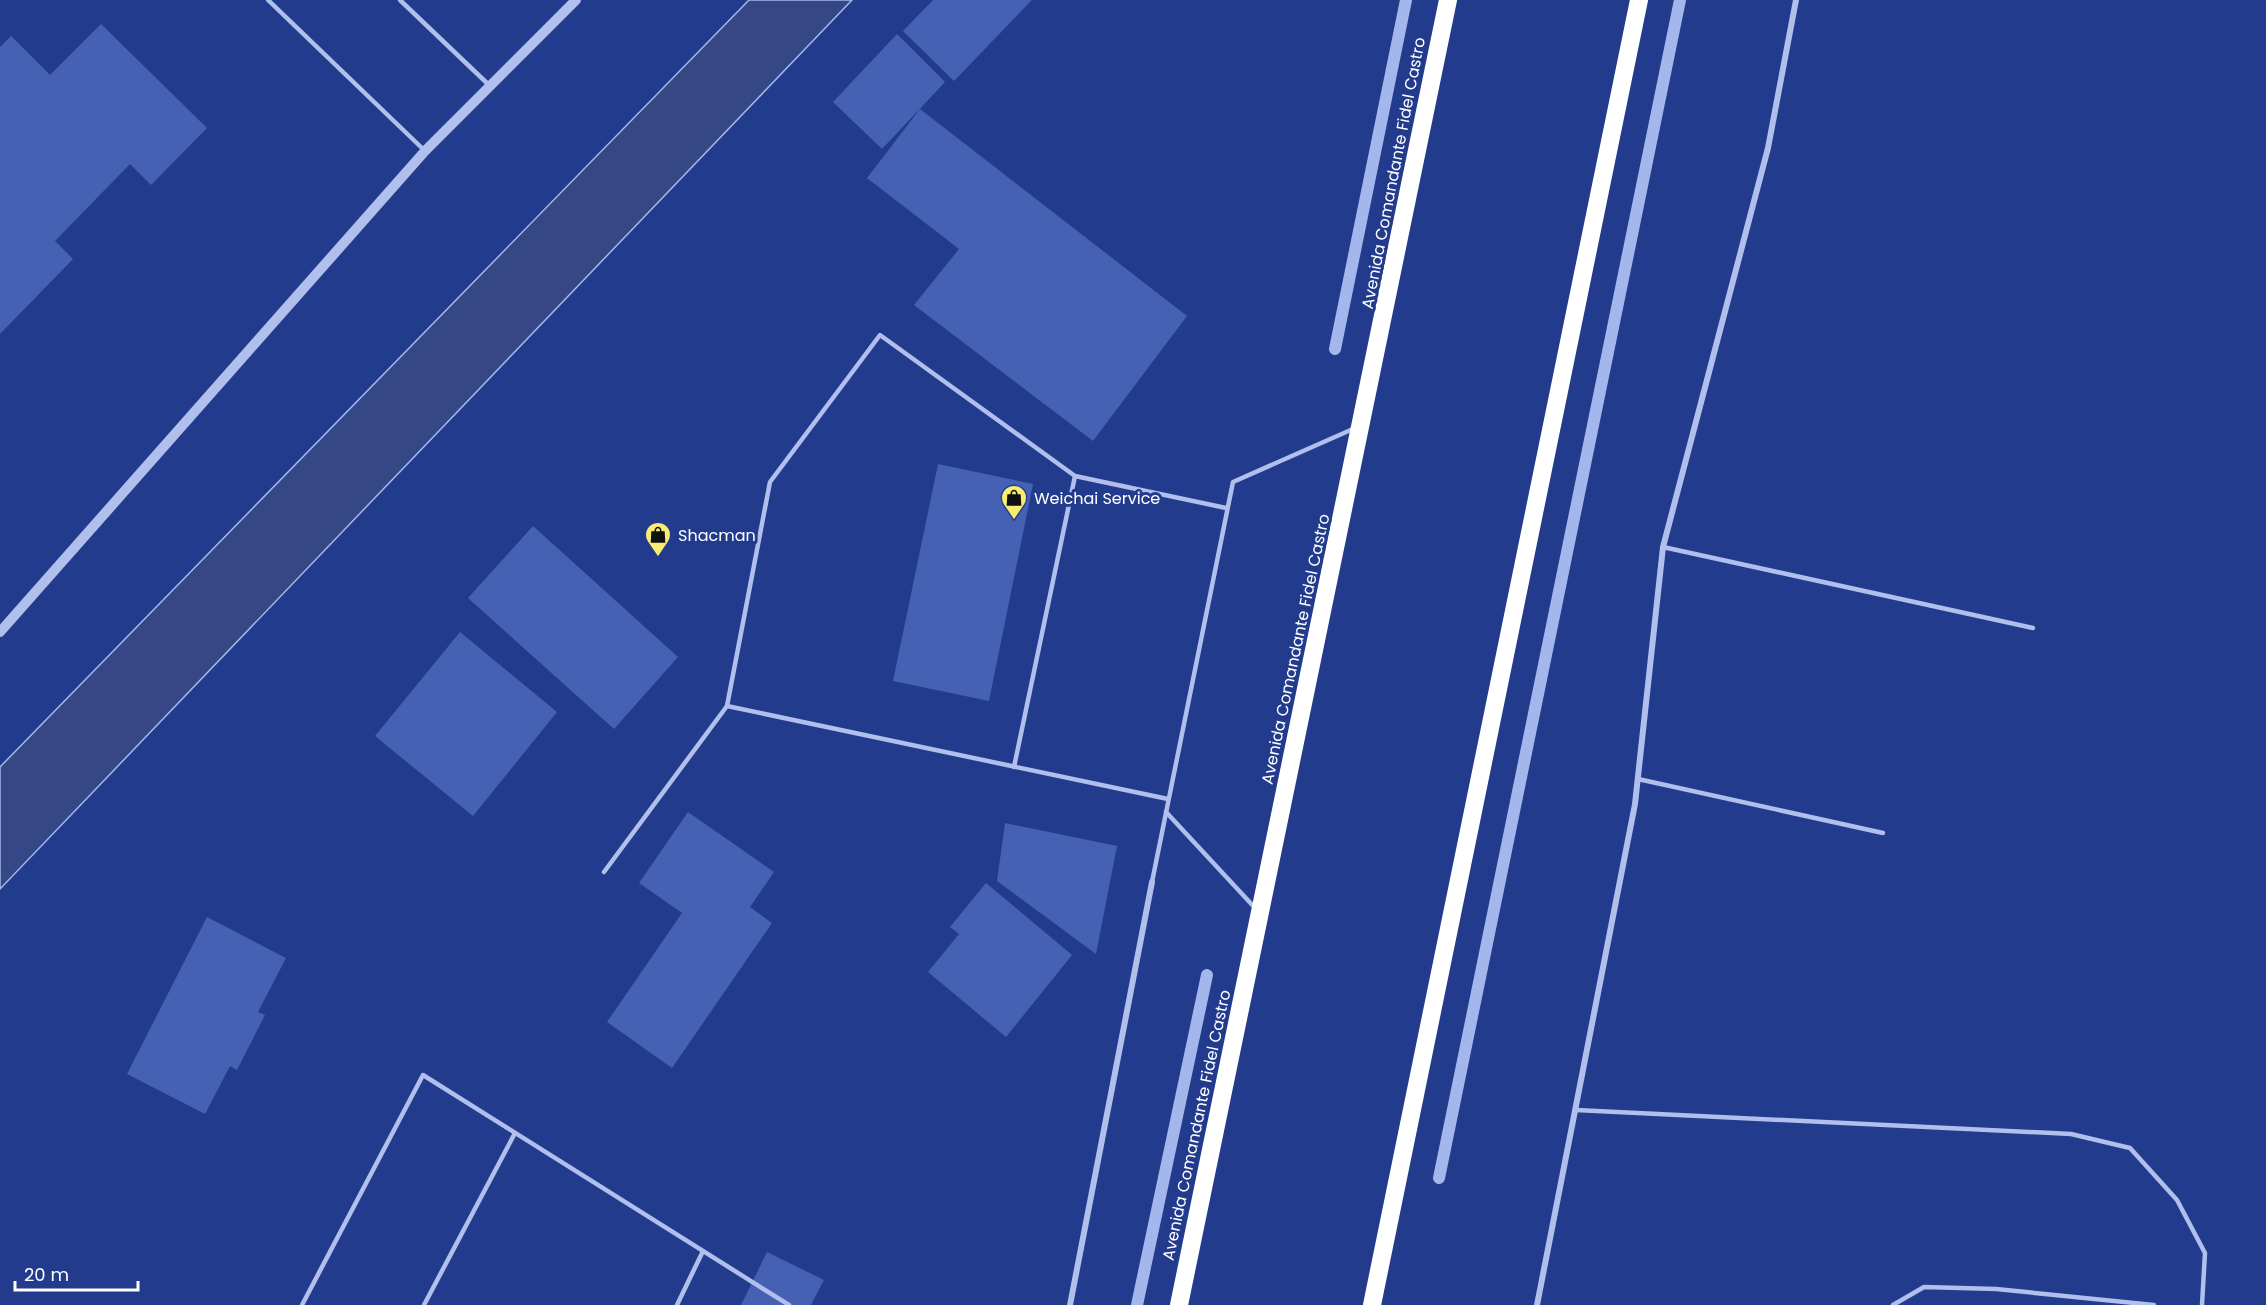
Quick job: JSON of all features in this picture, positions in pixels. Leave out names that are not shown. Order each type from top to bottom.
[{"type":"highway","name":"Avenida Comandante Fidel Castro","points":[[1179,1305],[1448,0]]},
{"type":"highway","points":[[1372,1305],[1638,0]]},
{"type":"street","points":[[0,632],[425,151],[576,0]]},
{"type":"street","points":[[1537,1305],[1635,804],[1663,547],[1768,148],[1796,0]]},
{"type":"street","points":[[1070,1305],[1152,882]]},
{"type":"lane","points":[[268,0],[425,151]]},
{"type":"lane","points":[[400,0],[490,86]]},
{"type":"lane","points":[[604,872],[727,706],[770,482],[880,335],[1075,476],[1226,508]]},
{"type":"lane","points":[[1152,882],[1233,482],[1361,426]]},
{"type":"lane","points":[[1014,767],[1075,476]]},
{"type":"lane","points":[[1663,547],[2033,628]]},
{"type":"lane","points":[[727,706],[1168,799]]},
{"type":"lane","points":[[1638,779],[1883,832]]},
{"type":"lane","points":[[1166,812],[1260,914]]},
{"type":"lane","points":[[302,1305],[423,1075],[789,1305]]},
{"type":"lane","points":[[1576,1110],[2071,1134],[2130,1148],[2178,1200],[2205,1253],[2202,1305]]},
{"type":"lane","points":[[424,1305],[515,1132]]},
{"type":"lane","points":[[677,1305],[703,1251]]},
{"type":"lane","points":[[1893,1305],[1924,1287],[1996,1289],[2154,1305]]},
{"type":"water","points":[[749,0],[852,0],[0,889],[0,767]]},
{"type":"building","points":[[933,0],[1032,0],[954,81],[903,31]]},
{"type":"building","points":[[101,24],[207,128],[151,185],[130,164],[55,241],[73,259],[0,334],[0,47],[11,36],[50,75]]},
{"type":"building","points":[[897,34],[945,82],[882,149],[833,102]]},
{"type":"building","points":[[920,109],[1187,316],[1093,441],[914,305],[959,249],[867,178]]},
{"type":"building","points":[[938,464],[1033,484],[989,701],[893,681]]},
{"type":"building","points":[[533,526],[678,657],[614,729],[468,598]]},
{"type":"building","points":[[460,632],[557,712],[473,816],[375,736]]},
{"type":"building","points":[[688,812],[774,872],[750,907],[772,923],[672,1068],[607,1022],[682,913],[639,883]]},
{"type":"building","points":[[1005,823],[1117,846],[1096,954],[997,881]]},
{"type":"building","points":[[986,883],[1072,955],[1006,1037],[928,972],[959,934],[950,927]]},
{"type":"building","points":[[207,917],[286,958],[258,1012],[265,1015],[237,1070],[230,1066],[205,1114],[127,1074]]},
{"type":"building","points":[[767,1252],[824,1280],[811,1305],[741,1305]]},
{"type":"waterway","points":[[1335,349],[1406,0]]},
{"type":"waterway","points":[[1439,1178],[1680,0]]},
{"type":"waterway","points":[[1137,1305],[1207,975]]},
{"type":"place","name":"Weichai Service","points":[[1014,521]]},
{"type":"place","name":"Shacman","points":[[658,558]]}]
